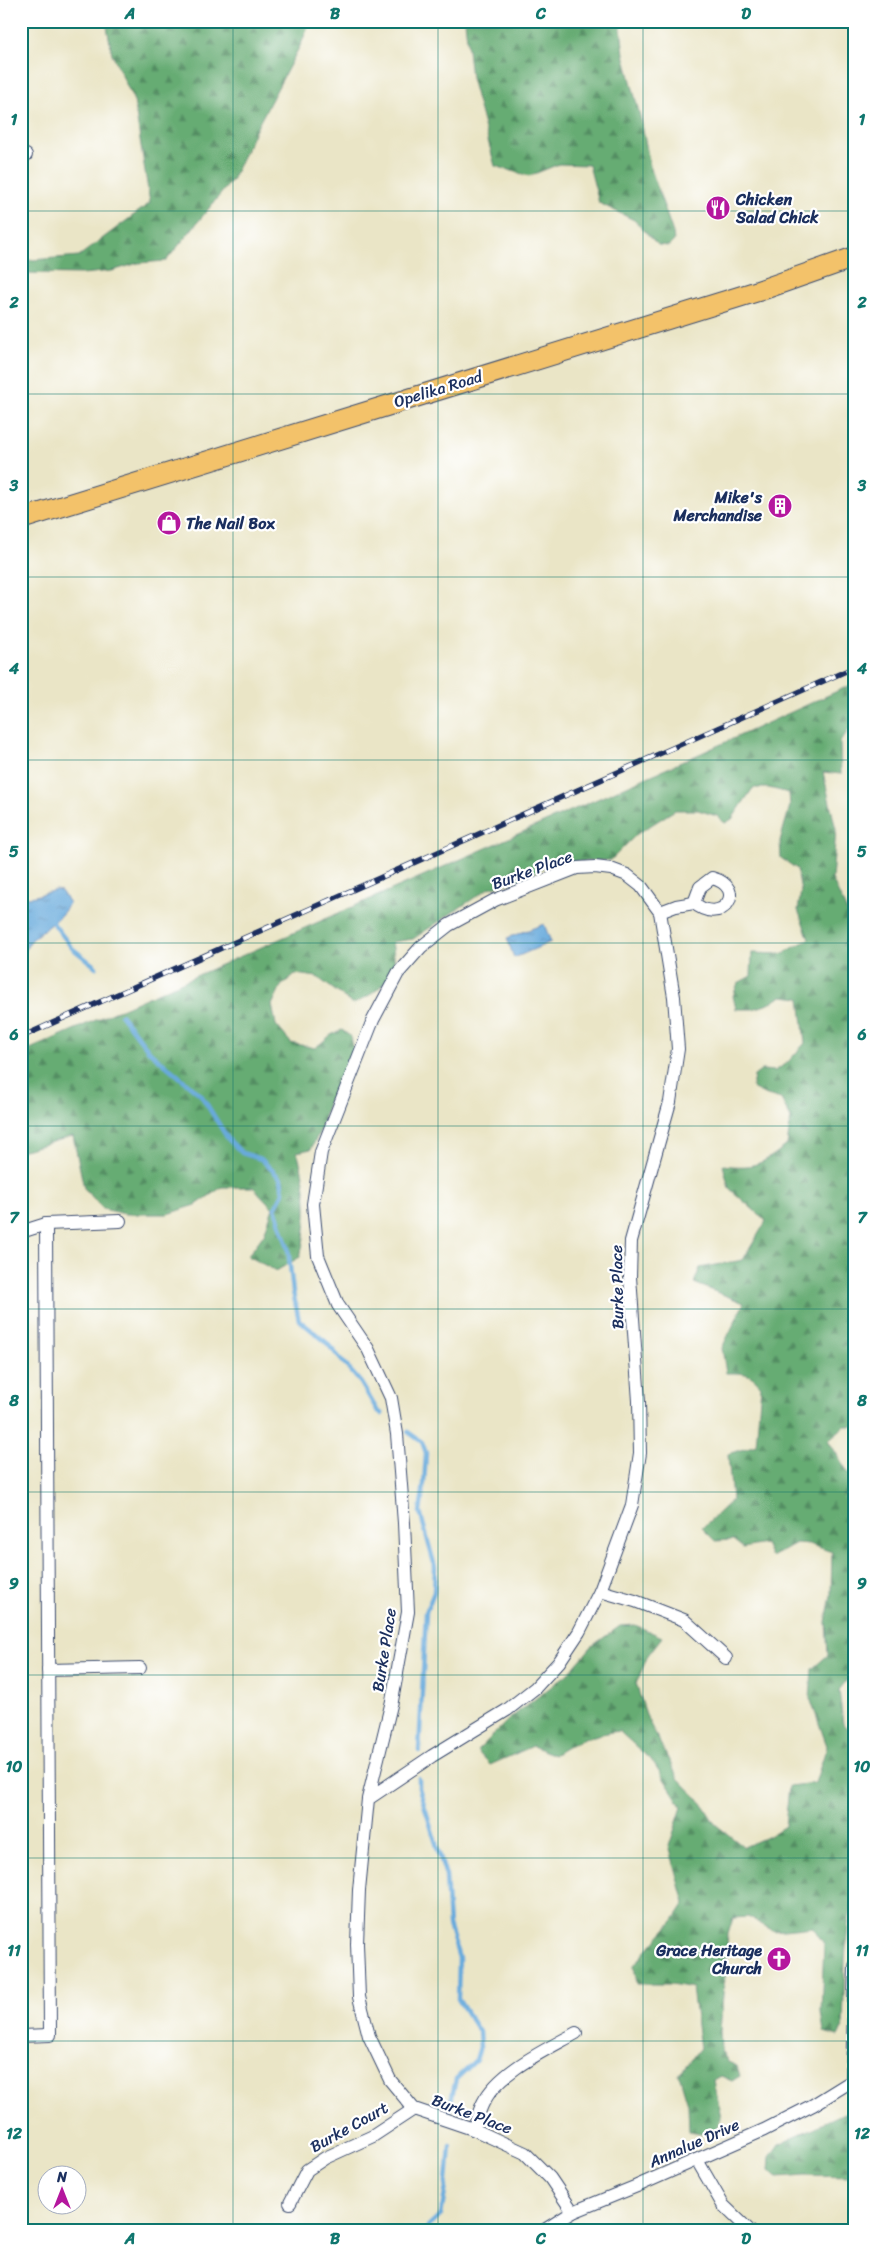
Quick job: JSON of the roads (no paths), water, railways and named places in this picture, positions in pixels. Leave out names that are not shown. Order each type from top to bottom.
[{"type":"main road","name":"Opelika Road","points":[[21,519],[758,291],[855,257]]},
{"type":"street","name":"Burke Place","points":[[368,1799],[507,1710],[535,1688],[559,1662],[579,1632],[600,1591],[632,1505],[640,1453],[639,1401],[630,1277],[631,1241],[670,1102],[678,1050],[674,997],[660,912],[641,886],[627,876],[611,869],[595,867],[577,868],[495,900],[448,925],[421,947],[398,973],[373,1020],[321,1152],[313,1204],[318,1256],[338,1305],[368,1349],[391,1398],[397,1434],[404,1523],[408,1612],[392,1701],[368,1799],[359,1890],[357,1944],[359,1997],[369,2036],[390,2080],[414,2109],[474,2128],[525,2153],[550,2178],[573,2212]]},
{"type":"street","points":[[660,912],[676,906],[694,903]]},
{"type":"street","points":[[21,1232],[46,1224],[120,1221]]},
{"type":"street","points":[[21,2036],[50,2035],[46,1224]]},
{"type":"street","points":[[600,1591],[636,1601],[684,1620],[726,1658]]},
{"type":"street","points":[[48,1670],[140,1668]]},
{"type":"street","points":[[853,2080],[855,1966]]},
{"type":"street","points":[[474,2128],[483,2102],[494,2087],[521,2065],[576,2033]]},
{"type":"street","name":"Annalue Drive","points":[[543,2231],[573,2212],[698,2160],[813,2105],[853,2080]]},
{"type":"street","name":"Burke Court","points":[[290,2203],[307,2170],[325,2158],[373,2136],[414,2109]]},
{"type":"street","points":[[698,2160],[723,2205],[750,2231]]},
{"type":"water","points":[[56,890],[61,891],[69,903],[57,919],[30,942],[21,963],[21,896],[31,897]]},
{"type":"water","points":[[544,924],[551,942],[514,958],[507,938]]},
{"type":"waterway","points":[[53,923],[72,948],[96,967]]},
{"type":"waterway","points":[[121,1015],[150,1052],[201,1095],[228,1139],[242,1153],[261,1159],[281,1179],[283,1193],[275,1208],[288,1248],[293,1292],[299,1320],[326,1342],[361,1383],[377,1410],[382,1414]]},
{"type":"waterway","points":[[408,1432],[422,1442],[426,1453],[420,1512],[435,1567],[434,1592],[426,1612],[419,1751]]},
{"type":"waterway","points":[[419,1779],[419,1788],[446,1876],[449,1925],[459,1958],[458,1999],[479,2032],[480,2047],[476,2060],[456,2079],[449,2110]]},
{"type":"waterway","points":[[424,2231],[441,2215],[447,2181],[450,2146]]},
{"type":"railway","points":[[21,1037],[855,667]]},
{"type":"place","name":"Chicken Salad Chick","points":[[718,208]]},
{"type":"place","name":"Mike's Merchandise","points":[[780,506]]},
{"type":"place","name":"The Nail Box","points":[[169,523]]},
{"type":"place","name":"Grace Heritage Church","points":[[779,1959]]}]
